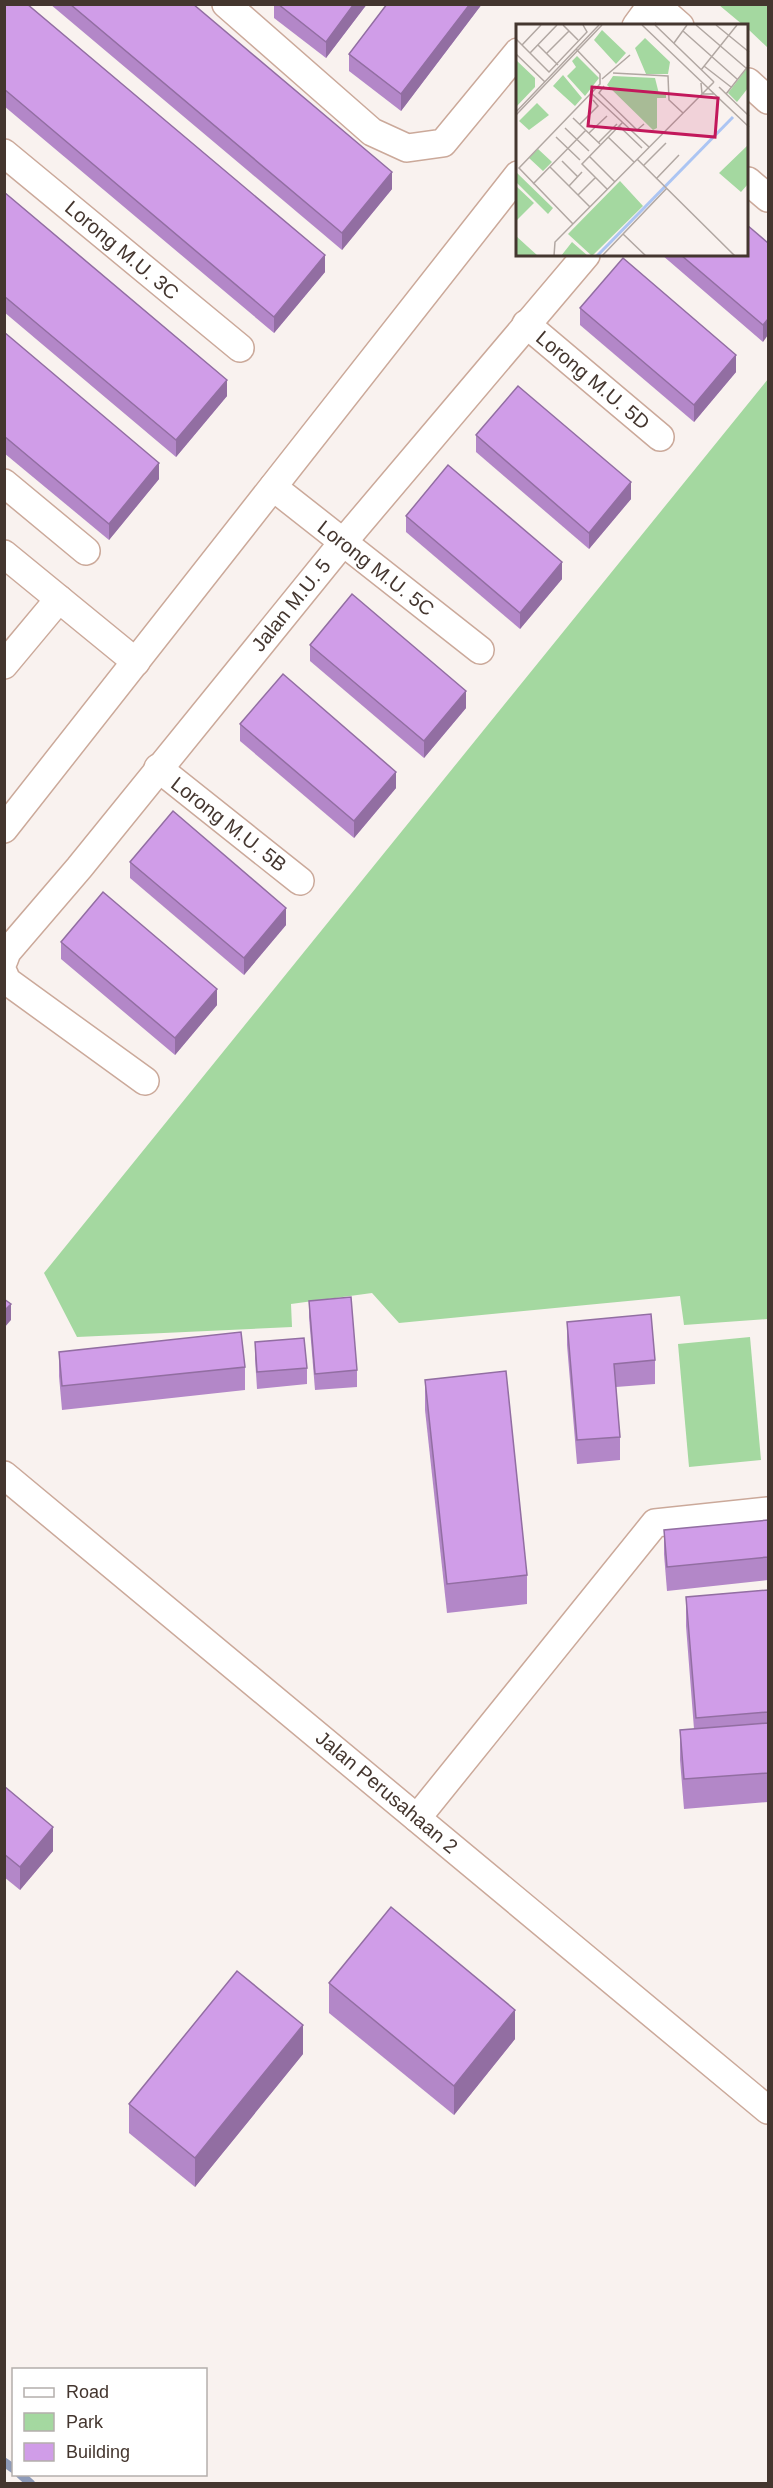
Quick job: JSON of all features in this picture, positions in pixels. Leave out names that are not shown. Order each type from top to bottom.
[{"type":"street","points":[[226,4],[372,132],[406,148],[443,142],[516,54]]},
{"type":"street","points":[[638,24],[653,4],[678,24]]},
{"type":"street","points":[[749,84],[768,100]]},
{"type":"street","name":"Lorong M.U. 3C","points":[[4,153],[240,348]]},
{"type":"street","points":[[4,829],[516,178]]},
{"type":"street","points":[[749,183],[768,198]]},
{"type":"street","name":"Jalan M.U. 5","points":[[4,960],[7,952],[80,868],[158,768],[344,541],[585,256]]},
{"type":"street","name":"Lorong M.U. 5D","points":[[526,324],[660,437]]},
{"type":"street","points":[[4,483],[86,551]]},
{"type":"street","name":"Lorong M.U. 5C","points":[[273,487],[480,650]]},
{"type":"street","points":[[4,554],[136,662]]},
{"type":"street","points":[[4,665],[59,599]]},
{"type":"street","name":"Lorong M.U. 5B","points":[[158,768],[300,881]]},
{"type":"street","points":[[4,974],[7,981],[144,1081]]},
{"type":"street","name":"Jalan Perusahaan 2","points":[[4,1475],[768,2110]]},
{"type":"street","points":[[417,1818],[655,1523],[768,1511]]},
{"type":"green space","points":[[719,5],[768,5],[768,48],[749,30],[749,24],[742,24]]},
{"type":"green space","points":[[768,379],[768,1319],[684,1325],[680,1296],[399,1323],[372,1293],[291,1304],[292,1327],[77,1337],[44,1273]]},
{"type":"green space","points":[[750,1337],[761,1460],[689,1467],[678,1344]]},
{"type":"building","points":[[4,4],[27,4],[325,255],[274,317],[4,89]]},
{"type":"building","points":[[70,4],[193,4],[392,172],[342,233]]},
{"type":"building","points":[[278,4],[354,4],[326,42]]},
{"type":"building","points":[[387,4],[470,4],[401,94],[349,54]]},
{"type":"building","points":[[4,192],[227,380],[176,440],[4,296]]},
{"type":"building","points":[[749,227],[768,243],[768,319],[763,325],[682,256],[749,256]]},
{"type":"building","points":[[623,258],[736,355],[694,405],[580,308]]},
{"type":"building","points":[[4,332],[159,463],[109,524],[4,436]]},
{"type":"building","points":[[518,386],[631,482],[589,533],[476,435]]},
{"type":"building","points":[[448,465],[562,562],[520,613],[406,516]]},
{"type":"building","points":[[352,594],[466,691],[424,741],[310,645]]},
{"type":"building","points":[[283,674],[396,772],[354,821],[240,724]]},
{"type":"building","points":[[173,811],[286,908],[244,958],[130,862]]},
{"type":"building","points":[[103,892],[217,989],[175,1038],[61,942]]},
{"type":"building","points":[[351,1297],[357,1370],[315,1374],[309,1301]]},
{"type":"building","points":[[4,1299],[11,1304],[4,1311]]},
{"type":"building","points":[[651,1314],[655,1360],[614,1364],[620,1437],[577,1440],[567,1322]]},
{"type":"building","points":[[241,1332],[245,1367],[62,1386],[59,1352]]},
{"type":"building","points":[[304,1338],[307,1368],[257,1372],[255,1342]]},
{"type":"building","points":[[506,1371],[527,1575],[447,1584],[425,1380]]},
{"type":"building","points":[[768,1520],[768,1557],[667,1567],[664,1530]]},
{"type":"building","points":[[768,1590],[768,1712],[696,1718],[686,1597]]},
{"type":"building","points":[[768,1723],[768,1773],[684,1779],[680,1730]]},
{"type":"building","points":[[4,1786],[53,1827],[20,1867],[4,1854]]},
{"type":"building","points":[[391,1907],[515,2010],[454,2086],[329,1983]]},
{"type":"building","points":[[237,1971],[303,2025],[195,2158],[129,2104]]},
{"type":"waterway","points":[[4,2462],[12,2468]]},
{"type":"waterway","points":[[22,2476],[31,2484]]}]
